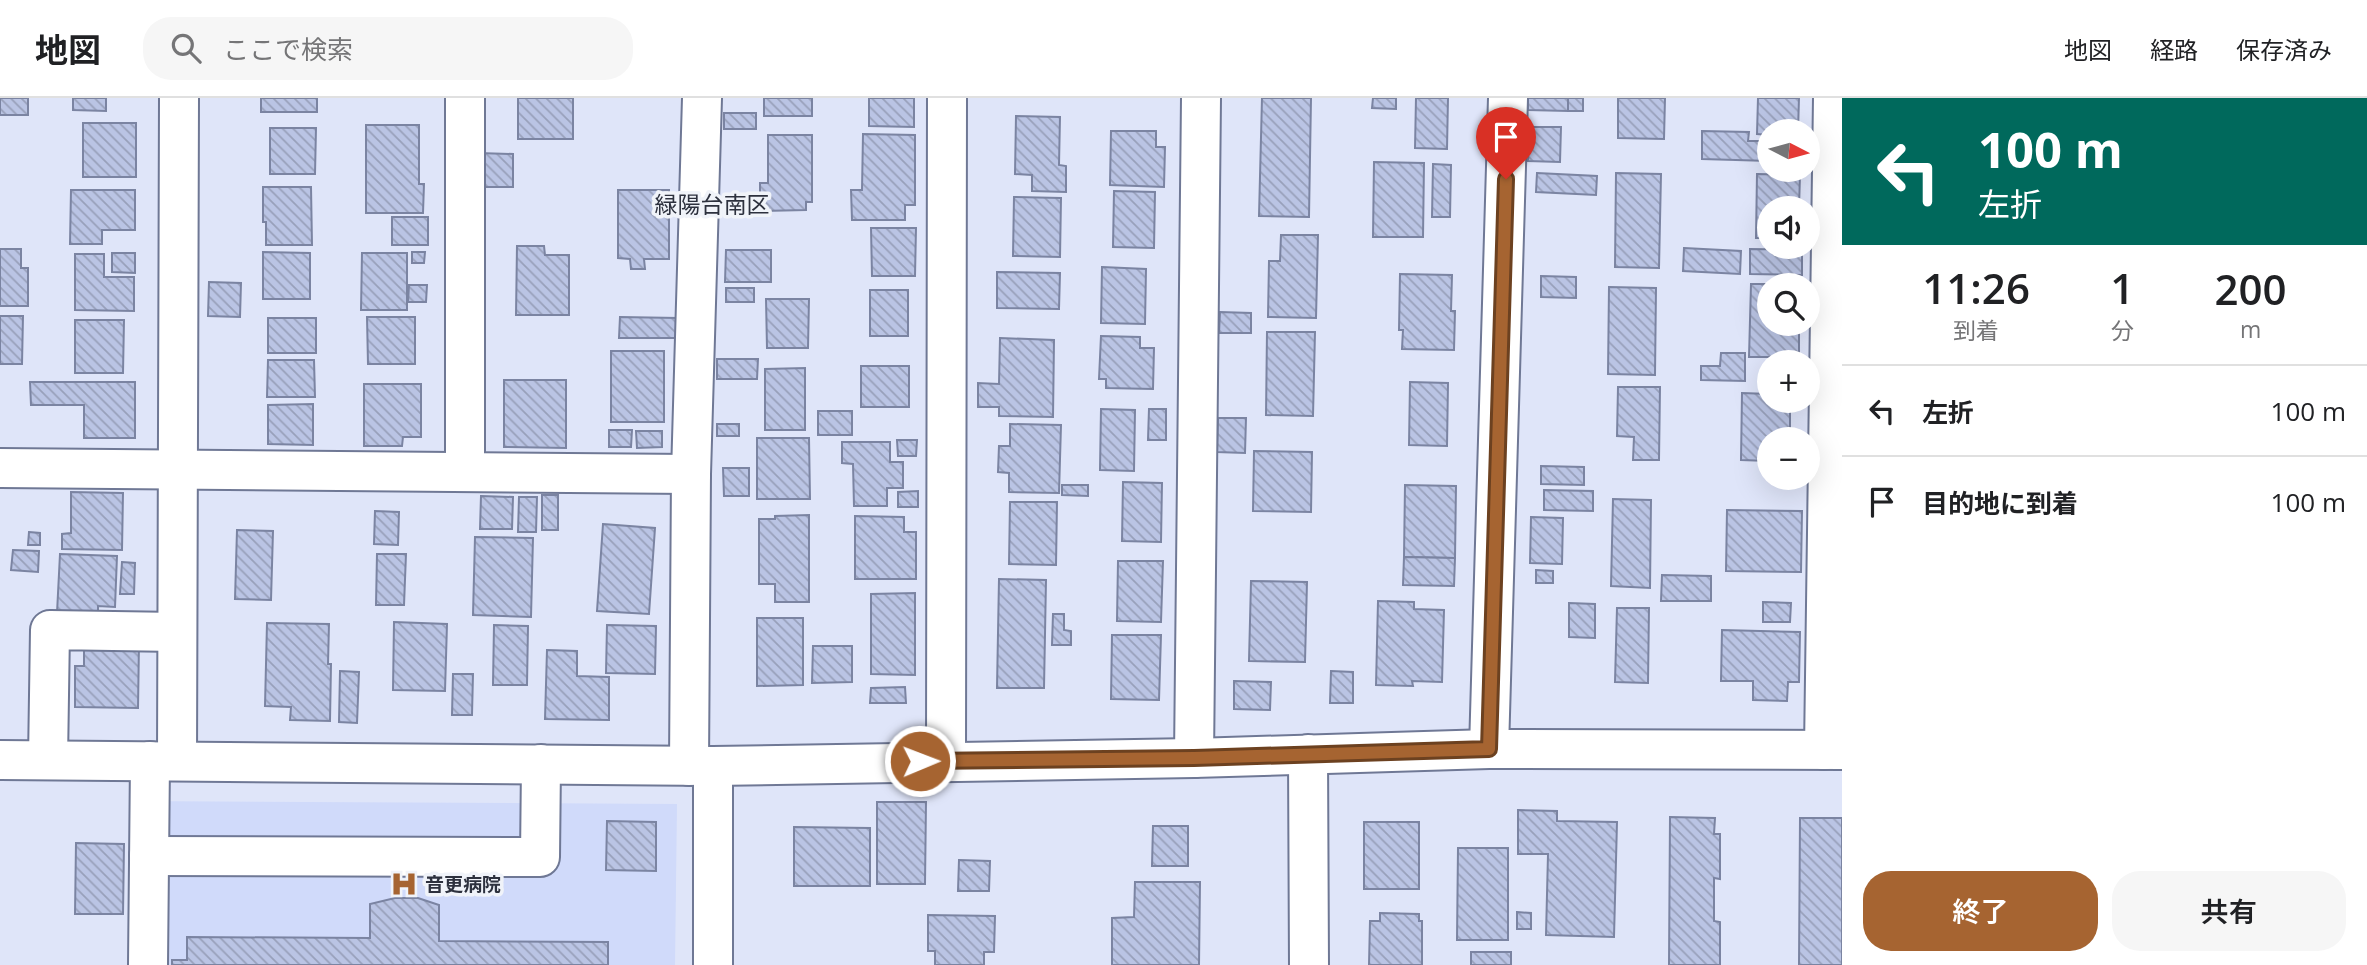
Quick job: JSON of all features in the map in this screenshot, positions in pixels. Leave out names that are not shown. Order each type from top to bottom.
[{"type":"street","points":[[148,965],[149,856],[163,761],[177,632],[179,98]]},
{"type":"street","points":[[465,98],[465,472]]},
{"type":"street","points":[[702,98],[691,474],[701,766],[713,965]]},
{"type":"street","points":[[946,761],[947,98]]},
{"type":"street","points":[[1194,758],[1201,98]]},
{"type":"street","points":[[1489,749],[1508,98]]},
{"type":"street","points":[[0,760],[701,766],[1194,758],[1489,749],[1833,750],[1833,98]]},
{"type":"street","points":[[0,468],[691,474]]},
{"type":"street","points":[[48,760],[50,630],[177,632]]},
{"type":"street","points":[[1308,754],[1309,965]]},
{"type":"street","points":[[149,856],[540,857],[541,764]]},
{"type":"shaded area","name":"音更病院","points":[[133,801],[677,804],[675,965],[132,965]]},
{"type":"building","points":[[0,98],[28,98],[28,115],[0,115]]},
{"type":"building","points":[[73,98],[106,98],[106,111],[73,110]]},
{"type":"building","points":[[261,98],[317,98],[317,112],[261,112]]},
{"type":"building","points":[[518,98],[573,98],[573,139],[518,139]]},
{"type":"building","points":[[764,98],[812,98],[812,116],[764,116]]},
{"type":"building","points":[[869,98],[914,98],[914,127],[869,126]]},
{"type":"building","points":[[1262,98],[1311,98],[1309,217],[1259,216]]},
{"type":"building","points":[[1373,98],[1396,98],[1396,109],[1372,108]]},
{"type":"building","points":[[1416,98],[1448,98],[1447,149],[1415,148]]},
{"type":"building","points":[[1528,98],[1568,98],[1568,111],[1528,110]]},
{"type":"building","points":[[1568,98],[1583,98],[1583,111],[1568,111]]},
{"type":"building","points":[[1618,98],[1665,98],[1664,139],[1618,138]]},
{"type":"building","points":[[1758,98],[1799,98],[1798,119],[1757,119]]},
{"type":"building","points":[[724,113],[756,113],[756,129],[724,129]]},
{"type":"building","points":[[1016,116],[1060,117],[1059,165],[1066,166],[1066,192],[1032,191],[1032,175],[1015,174]]},
{"type":"building","points":[[83,123],[136,123],[136,177],[83,177]]},
{"type":"building","points":[[366,125],[419,125],[419,184],[424,184],[423,213],[366,213]]},
{"type":"building","points":[[1529,127],[1561,127],[1560,162],[1528,161]]},
{"type":"building","points":[[270,128],[316,128],[315,174],[270,174]]},
{"type":"building","points":[[1111,131],[1156,131],[1156,147],[1165,147],[1164,187],[1110,185]]},
{"type":"building","points":[[1702,131],[1749,132],[1748,141],[1757,141],[1757,161],[1702,159]]},
{"type":"building","points":[[863,134],[915,135],[915,205],[905,205],[905,220],[852,220],[851,190],[862,190]]},
{"type":"building","points":[[768,135],[812,135],[812,202],[806,202],[806,210],[760,211],[760,183],[768,183]]},
{"type":"building","points":[[478,153],[513,154],[513,187],[478,187]]},
{"type":"building","points":[[1374,162],[1424,163],[1423,237],[1373,237]]},
{"type":"building","points":[[1433,164],[1451,165],[1450,217],[1432,217]]},
{"type":"building","points":[[1537,173],[1597,176],[1596,195],[1536,192]]},
{"type":"building","points":[[1616,173],[1661,174],[1659,268],[1615,267]]},
{"type":"building","points":[[1757,174],[1757,182],[1800,182],[1799,196],[1757,196],[1756,238]]},
{"type":"building","points":[[263,187],[311,187],[312,245],[266,245]]},
{"type":"building","points":[[71,190],[135,190],[135,230],[102,230],[102,244],[70,244]]},
{"type":"building","points":[[618,190],[669,190],[669,259],[644,259],[645,269],[631,269],[630,259],[618,258]]},
{"type":"building","points":[[1114,191],[1155,192],[1154,248],[1113,247]]},
{"type":"building","points":[[1014,197],[1061,198],[1060,257],[1013,256]]},
{"type":"building","points":[[392,217],[428,217],[428,245],[392,245]]},
{"type":"building","points":[[871,228],[916,228],[915,276],[872,276]]},
{"type":"building","points":[[1281,235],[1318,235],[1316,318],[1268,317],[1269,261],[1280,261]]},
{"type":"building","points":[[517,246],[544,246],[545,255],[569,255],[569,315],[516,315]]},
{"type":"building","points":[[1684,248],[1741,251],[1740,274],[1683,271]]},
{"type":"building","points":[[0,249],[21,249],[21,268],[28,268],[28,306],[0,306]]},
{"type":"building","points":[[1750,249],[1757,249],[1757,259],[1802,259],[1802,273],[1750,274]]},
{"type":"building","points":[[726,250],[771,250],[771,282],[725,282]]},
{"type":"building","points":[[263,252],[310,253],[310,299],[263,299]]},
{"type":"building","points":[[412,252],[425,252],[424,263],[412,263]]},
{"type":"building","points":[[112,253],[135,253],[135,273],[112,272]]},
{"type":"building","points":[[362,253],[407,253],[407,310],[361,310]]},
{"type":"building","points":[[75,254],[104,254],[104,277],[134,277],[134,311],[75,310]]},
{"type":"building","points":[[1102,267],[1146,269],[1145,324],[1101,323]]},
{"type":"building","points":[[997,272],[1060,273],[1059,309],[997,308]]},
{"type":"building","points":[[1400,274],[1452,275],[1454,350],[1402,349],[1403,330],[1399,330]]},
{"type":"building","points":[[1541,276],[1576,277],[1576,298],[1541,297]]},
{"type":"building","points":[[209,282],[241,283],[240,317],[208,316]]},
{"type":"building","points":[[1751,284],[1757,284],[1757,336],[1799,336],[1799,350],[1757,350],[1757,357],[1749,357]]},
{"type":"building","points":[[409,285],[427,285],[426,302],[408,302]]},
{"type":"building","points":[[1609,287],[1656,288],[1655,375],[1608,374]]},
{"type":"building","points":[[726,288],[754,288],[754,302],[726,302]]},
{"type":"building","points":[[870,290],[908,290],[908,336],[870,336]]},
{"type":"building","points":[[766,299],[809,299],[808,348],[767,348]]},
{"type":"building","points":[[1220,312],[1251,313],[1251,333],[1219,333]]},
{"type":"building","points":[[0,316],[23,316],[22,364],[0,364]]},
{"type":"building","points":[[367,317],[415,317],[415,364],[368,364]]},
{"type":"building","points":[[620,317],[678,318],[678,338],[619,338]]},
{"type":"building","points":[[268,318],[316,318],[316,353],[268,353]]},
{"type":"building","points":[[75,320],[124,320],[123,373],[75,373]]},
{"type":"building","points":[[1267,332],[1315,332],[1313,416],[1266,415]]},
{"type":"building","points":[[1101,336],[1140,337],[1140,348],[1154,348],[1153,389],[1106,388],[1106,379],[1099,379]]},
{"type":"building","points":[[1000,338],[1054,340],[1053,417],[999,416],[999,407],[978,407],[978,383],[999,384]]},
{"type":"building","points":[[611,351],[664,351],[664,422],[611,422]]},
{"type":"building","points":[[1721,353],[1745,353],[1745,381],[1701,380],[1701,366],[1720,366]]},
{"type":"building","points":[[717,359],[758,359],[757,379],[717,379]]},
{"type":"building","points":[[268,360],[314,360],[315,397],[267,397]]},
{"type":"building","points":[[861,366],[909,366],[909,407],[861,407]]},
{"type":"building","points":[[805,368],[805,430],[765,430],[765,369]]},
{"type":"building","points":[[504,380],[566,380],[566,448],[504,447]]},
{"type":"building","points":[[30,382],[135,382],[135,438],[84,438],[84,405],[31,405]]},
{"type":"building","points":[[1410,382],[1448,383],[1447,446],[1409,445]]},
{"type":"building","points":[[364,384],[421,384],[421,437],[403,437],[402,446],[364,446]]},
{"type":"building","points":[[1618,387],[1660,387],[1659,460],[1633,460],[1634,437],[1617,436]]},
{"type":"building","points":[[1742,393],[1757,394],[1757,413],[1790,413],[1790,427],[1757,427],[1757,461],[1741,460]]},
{"type":"building","points":[[313,404],[313,445],[268,444],[268,405]]},
{"type":"building","points":[[1101,409],[1135,410],[1134,471],[1100,470]]},
{"type":"building","points":[[1149,409],[1166,409],[1166,440],[1148,440]]},
{"type":"building","points":[[818,411],[852,411],[852,435],[818,435]]},
{"type":"building","points":[[1218,418],[1246,418],[1245,453],[1217,452]]},
{"type":"building","points":[[717,424],[739,424],[739,436],[717,436]]},
{"type":"building","points":[[1010,424],[1061,425],[1059,493],[1009,492],[1009,473],[998,472],[999,446],[1010,446]]},
{"type":"building","points":[[609,430],[632,430],[631,447],[609,447]]},
{"type":"building","points":[[636,431],[662,431],[662,447],[637,448]]},
{"type":"building","points":[[757,438],[809,438],[810,499],[757,499]]},
{"type":"building","points":[[897,440],[917,440],[916,456],[898,456]]},
{"type":"building","points":[[842,442],[890,442],[890,462],[903,462],[903,488],[887,488],[887,506],[854,506],[853,464],[842,463]]},
{"type":"building","points":[[1254,451],[1312,452],[1311,512],[1253,511]]},
{"type":"building","points":[[1541,466],[1584,467],[1584,485],[1541,484]]},
{"type":"building","points":[[723,468],[749,468],[749,496],[724,496]]},
{"type":"building","points":[[1123,482],[1162,483],[1161,542],[1122,541]]},
{"type":"building","points":[[1062,485],[1088,485],[1088,496],[1062,495]]},
{"type":"building","points":[[1405,485],[1456,486],[1455,558],[1404,557]]},
{"type":"building","points":[[1544,490],[1593,491],[1593,511],[1544,510]]},
{"type":"building","points":[[918,491],[918,507],[898,507],[898,492]]},
{"type":"building","points":[[71,492],[123,493],[122,550],[62,549],[62,534],[71,533]]},
{"type":"building","points":[[542,495],[558,495],[558,530],[542,530]]},
{"type":"building","points":[[481,496],[513,497],[512,529],[480,529]]},
{"type":"building","points":[[519,497],[537,497],[536,532],[518,532]]},
{"type":"building","points":[[1613,499],[1651,500],[1650,588],[1611,586]]},
{"type":"building","points":[[1010,502],[1057,502],[1056,565],[1009,564]]},
{"type":"building","points":[[1727,510],[1802,511],[1801,572],[1726,571]]},
{"type":"building","points":[[375,511],[399,512],[398,545],[374,544]]},
{"type":"building","points":[[809,515],[809,602],[775,602],[775,584],[759,584],[759,519]]},
{"type":"building","points":[[855,516],[904,517],[904,532],[916,532],[916,579],[855,579]]},
{"type":"building","points":[[1531,517],[1563,518],[1562,564],[1530,563]]},
{"type":"building","points":[[603,524],[655,528],[649,614],[597,611]]},
{"type":"building","points":[[237,530],[273,531],[271,600],[235,599]]},
{"type":"building","points":[[29,532],[40,533],[40,545],[28,545]]},
{"type":"building","points":[[475,537],[533,538],[531,617],[473,615]]},
{"type":"building","points":[[13,550],[39,551],[38,572],[11,570]]},
{"type":"building","points":[[60,554],[117,556],[115,607],[98,606],[98,615],[57,613]]},
{"type":"building","points":[[377,554],[406,554],[404,605],[376,605]]},
{"type":"building","points":[[1404,557],[1455,558],[1454,586],[1403,585]]},
{"type":"building","points":[[1118,561],[1163,561],[1161,622],[1117,621]]},
{"type":"building","points":[[122,562],[135,563],[134,594],[120,594]]},
{"type":"building","points":[[1536,570],[1553,571],[1553,583],[1536,583]]},
{"type":"building","points":[[1662,575],[1711,576],[1711,601],[1661,601]]},
{"type":"building","points":[[999,579],[1046,580],[1044,688],[997,688]]},
{"type":"building","points":[[1251,581],[1307,582],[1305,662],[1249,661]]},
{"type":"building","points":[[915,593],[915,675],[871,674],[871,594]]},
{"type":"building","points":[[1378,601],[1414,602],[1414,609],[1444,610],[1442,682],[1412,681],[1413,686],[1376,685]]},
{"type":"building","points":[[1763,602],[1791,603],[1790,622],[1763,622]]},
{"type":"building","points":[[1569,603],[1595,604],[1595,638],[1569,637]]},
{"type":"building","points":[[1617,608],[1649,608],[1648,683],[1615,682]]},
{"type":"building","points":[[1053,614],[1064,614],[1064,630],[1071,631],[1071,645],[1052,645]]},
{"type":"building","points":[[757,618],[803,618],[803,685],[757,686]]},
{"type":"building","points":[[394,622],[447,624],[445,691],[393,690]]},
{"type":"building","points":[[267,623],[329,624],[330,721],[290,720],[291,707],[265,706]]},
{"type":"building","points":[[494,625],[528,626],[527,685],[493,685]]},
{"type":"building","points":[[607,625],[656,626],[655,674],[606,673]]},
{"type":"building","points":[[1722,630],[1800,632],[1799,682],[1788,682],[1787,701],[1753,700],[1753,681],[1721,681]]},
{"type":"building","points":[[1112,635],[1161,635],[1159,700],[1111,699]]},
{"type":"building","points":[[84,642],[139,643],[138,708],[75,707],[75,666],[84,666]]},
{"type":"building","points":[[813,646],[852,646],[852,682],[812,683]]},
{"type":"building","points":[[547,650],[577,651],[577,676],[609,677],[609,720],[545,719]]},
{"type":"building","points":[[340,671],[359,672],[357,723],[339,722]]},
{"type":"building","points":[[1331,671],[1353,672],[1353,703],[1330,703]]},
{"type":"building","points":[[453,674],[473,674],[472,715],[452,715]]},
{"type":"building","points":[[1234,681],[1271,682],[1270,710],[1234,709]]},
{"type":"building","points":[[905,687],[906,703],[870,703],[871,688]]},
{"type":"building","points":[[877,802],[926,802],[925,884],[877,884]]},
{"type":"building","points":[[1518,810],[1557,811],[1557,821],[1617,822],[1614,937],[1546,935],[1548,854],[1518,854]]},
{"type":"building","points":[[1670,817],[1715,818],[1714,834],[1720,834],[1720,879],[1714,878],[1714,921],[1720,922],[1720,965],[1669,965]]},
{"type":"building","points":[[1800,818],[1842,818],[1842,965],[1799,965]]},
{"type":"building","points":[[607,821],[656,822],[656,871],[606,870]]},
{"type":"building","points":[[1364,822],[1419,822],[1419,889],[1364,889]]},
{"type":"building","points":[[1153,826],[1188,826],[1188,866],[1152,866]]},
{"type":"building","points":[[794,827],[870,828],[870,886],[794,886]]},
{"type":"building","points":[[76,843],[124,844],[123,914],[75,914]]},
{"type":"building","points":[[1458,848],[1508,848],[1508,940],[1457,940]]},
{"type":"building","points":[[959,860],[990,861],[989,891],[958,891]]},
{"type":"building","points":[[1135,882],[1200,882],[1199,965],[1112,965],[1112,918],[1134,917]]},
{"type":"building","points":[[395,898],[418,898],[439,905],[439,941],[608,942],[608,965],[172,965],[172,960],[187,960],[187,937],[370,938],[370,904]]},
{"type":"building","points":[[1517,912],[1531,913],[1531,929],[1517,929]]},
{"type":"building","points":[[1380,913],[1419,914],[1419,921],[1422,921],[1422,965],[1369,965],[1370,921],[1380,921]]},
{"type":"building","points":[[928,915],[995,916],[994,952],[984,952],[984,965],[935,965],[935,951],[928,951]]},
{"type":"building","points":[[1471,952],[1511,952],[1511,965],[1471,965]]},
{"type":"place","name":"音更病院","points":[[404,884]]},
{"type":"district","name":"緑陽台南区","points":[[712,205]]},
{"type":"route","points":[[920,761],[1194,758],[1489,749],[1506,179]]}]
